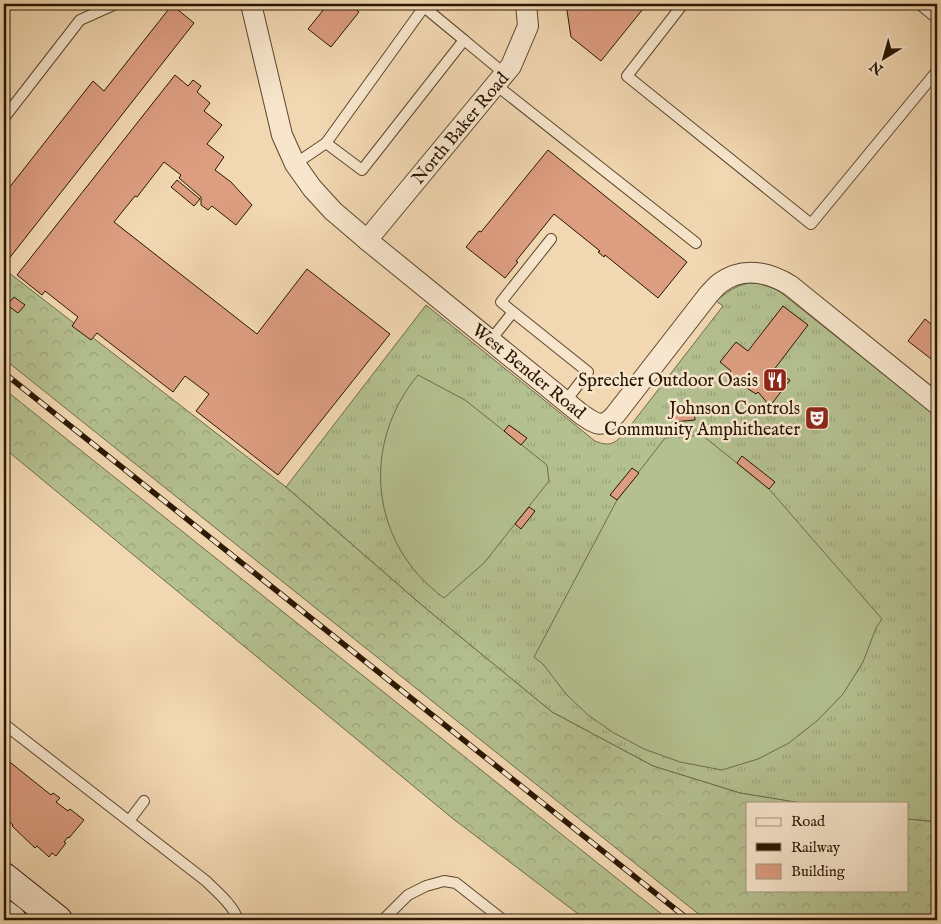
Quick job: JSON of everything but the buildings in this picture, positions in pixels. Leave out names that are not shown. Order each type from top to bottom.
[{"type":"main road","points":[[4,877],[48,909]]},
{"type":"main road","points":[[4,914],[12,920]]},
{"type":"street","name":"West Bender Road","points":[[252,4],[282,134],[295,164],[312,188],[333,211],[366,240],[565,402],[594,423],[602,424],[609,422],[709,294],[720,283],[742,273],[755,272],[780,279],[791,286],[937,404]]},
{"type":"street","name":"North Baker Road","points":[[366,240],[511,66],[528,26],[526,4]]},
{"type":"street","points":[[927,4],[937,12]]},
{"type":"lane","points":[[4,118],[80,20],[116,4]]},
{"type":"lane","points":[[683,4],[627,76],[811,224],[937,71]]},
{"type":"lane","points":[[295,164],[326,143],[424,7],[464,40],[500,80],[696,243]]},
{"type":"lane","points":[[326,143],[362,170],[464,40]]},
{"type":"lane","points":[[551,239],[501,302],[588,372],[565,402]]},
{"type":"lane","points":[[490,341],[513,312]]},
{"type":"lane","points":[[4,724],[206,881],[227,902],[238,920]]},
{"type":"lane","points":[[129,821],[144,801]]},
{"type":"lane","points":[[383,920],[408,895],[426,886],[444,881],[456,883],[503,920]]},
{"type":"green space","points":[[4,269],[286,487],[424,607],[552,712],[653,766],[740,793],[795,802],[746,802],[746,892],[908,892],[908,819],[937,822],[937,920],[706,920],[4,359]]},
{"type":"green space","points":[[757,283],[779,291],[937,417],[937,822],[908,819],[908,802],[795,802],[740,793],[653,766],[552,712],[424,607],[286,487],[426,305],[595,441],[610,444],[617,441],[627,430],[723,306],[716,301],[739,286]]},
{"type":"green space","points":[[418,375],[465,400],[547,465],[549,481],[484,563],[444,598],[419,576],[401,550],[388,522],[382,492],[381,462],[387,432],[399,402]]},
{"type":"green space","points":[[4,389],[669,920],[586,920],[452,818],[4,448]]},
{"type":"green space","points":[[702,435],[769,489],[882,619],[876,628],[863,662],[843,694],[818,720],[789,743],[758,759],[722,770],[680,762],[644,749],[614,733],[588,715],[566,694],[543,664],[534,657],[617,500],[665,438]]},
{"type":"railway","points":[[4,373],[689,920]]},
{"type":"place","name":"Sprecher Outdoor Oasis","points":[[775,380]]},
{"type":"place","name":"Johnson Controls Community Amphitheater","points":[[817,418]]}]
